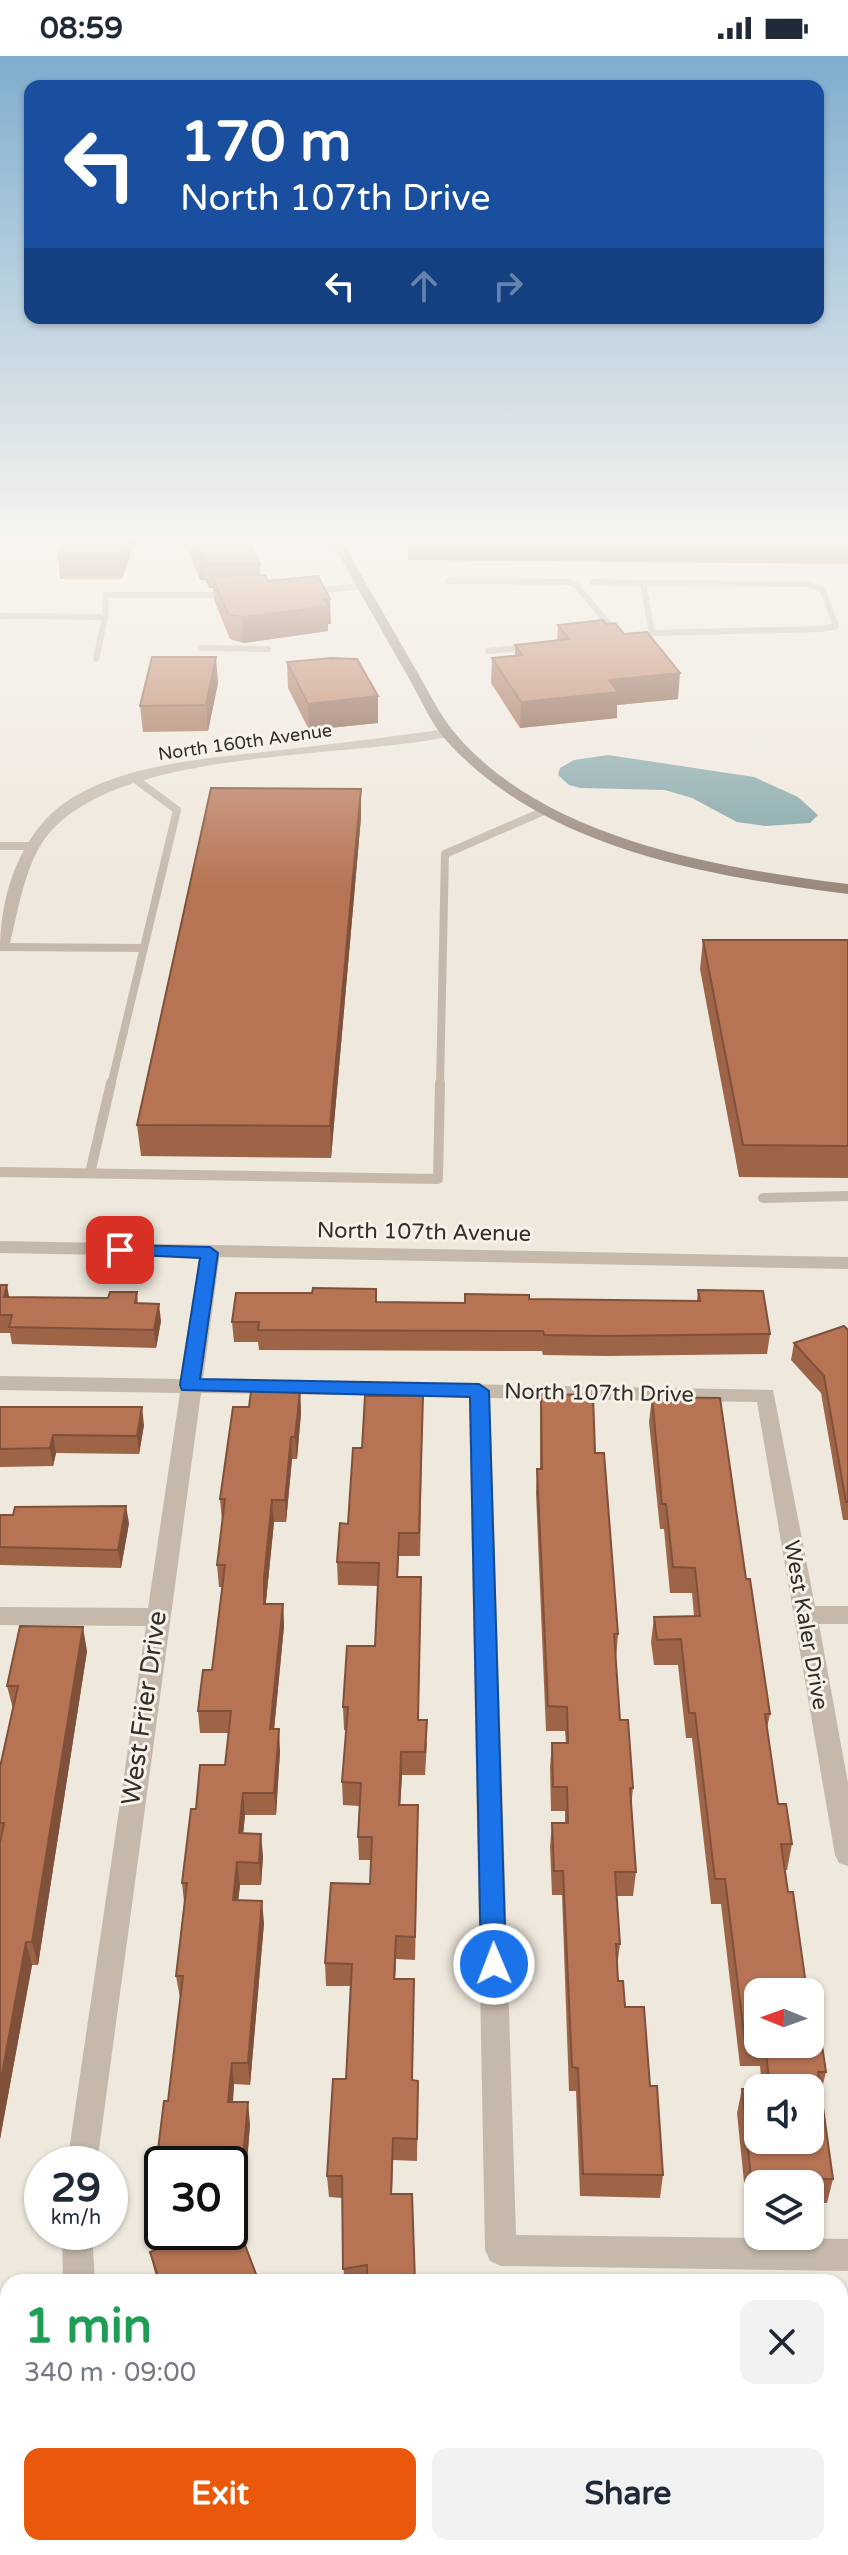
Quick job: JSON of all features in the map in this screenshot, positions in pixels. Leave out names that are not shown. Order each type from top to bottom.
[{"type":"main road","points":[[402,655],[447,733],[483,771],[546,810],[604,834],[704,865],[747,875],[848,889]]},
{"type":"street","name":"North 160th Avenue","points":[[0,947],[38,836],[62,812],[96,792],[133,778],[200,764],[447,733]]},
{"type":"street","name":"North 107th Avenue","points":[[0,1247],[848,1263]]},
{"type":"street","name":"West Frier Drive","points":[[84,2146],[156,1617],[210,1253]]},
{"type":"street","name":"North 107th Drive","points":[[0,1383],[766,1395]]},
{"type":"street","points":[[479,1391],[501,2250],[848,2255]]},
{"type":"street","name":"West Kaler Drive","points":[[766,1395],[848,1855]]},
{"type":"street","points":[[804,1615],[848,1615]]},
{"type":"street","points":[[0,1616],[156,1617]]},
{"type":"street","points":[[78,2250],[79,2274]]},
{"type":"lane","points":[[96,659],[97,655]]},
{"type":"lane","points":[[90,1173],[177,810],[133,778]]},
{"type":"lane","points":[[0,1172],[438,1179],[445,854],[546,810]]},
{"type":"lane","points":[[0,846],[33,846]]},
{"type":"lane","points":[[0,947],[143,948]]},
{"type":"lane","points":[[763,1198],[848,1196]]},
{"type":"water","points":[[608,755],[754,777],[798,797],[818,815],[810,823],[765,826],[737,822],[692,798],[665,790],[580,788],[569,785],[558,775],[560,768],[574,760]]},
{"type":"building","points":[[522,655],[665,655],[680,673],[609,680],[618,692],[521,702],[492,658]]},
{"type":"building","points":[[152,657],[216,657],[206,705],[140,706]]},
{"type":"building","points":[[357,659],[378,696],[308,704],[287,662]]},
{"type":"building","points":[[211,788],[361,789],[330,1126],[137,1125]]},
{"type":"building","points":[[703,940],[848,940],[848,1146],[743,1145]]},
{"type":"building","points":[[0,1285],[7,1285],[4,1297],[108,1298],[110,1292],[137,1292],[135,1303],[159,1304],[154,1330],[9,1327],[12,1315],[0,1315]]},
{"type":"building","points":[[313,1288],[376,1289],[376,1302],[465,1303],[465,1294],[529,1295],[529,1299],[700,1301],[698,1290],[763,1291],[770,1334],[608,1336],[544,1335],[543,1331],[258,1330],[259,1322],[232,1322],[236,1293],[312,1293]]},
{"type":"building","points":[[844,1326],[848,1330],[848,1502],[824,1376],[794,1343]]},
{"type":"building","points":[[251,1391],[300,1391],[295,1437],[291,1437],[285,1500],[272,1500],[264,1578],[264,1604],[283,1604],[270,1729],[279,1729],[274,1793],[243,1793],[239,1833],[261,1834],[259,1863],[237,1862],[233,1900],[262,1901],[248,2063],[232,2063],[228,2102],[248,2102],[244,2146],[158,2146],[164,2101],[168,2101],[183,1976],[176,1976],[187,1883],[182,1883],[191,1809],[196,1809],[200,1765],[225,1765],[231,1711],[198,1711],[203,1670],[212,1670],[225,1565],[217,1565],[225,1499],[220,1499],[233,1407],[249,1407]]},
{"type":"building","points":[[541,1394],[593,1395],[595,1453],[604,1453],[618,1634],[614,1634],[620,1720],[628,1720],[636,1872],[615,1872],[620,1944],[616,1944],[618,1981],[623,1981],[625,2007],[644,2007],[650,2086],[657,2086],[663,2175],[583,2174],[578,2068],[572,2067],[563,1871],[554,1871],[552,1823],[568,1823],[567,1787],[553,1787],[552,1743],[568,1743],[567,1707],[548,1706],[537,1469],[542,1469]]},
{"type":"building","points":[[365,1396],[423,1396],[419,1533],[399,1533],[397,1577],[421,1577],[418,1720],[427,1720],[425,1752],[401,1752],[399,1805],[418,1805],[415,1937],[396,1936],[394,1979],[414,1979],[412,2080],[418,2081],[417,2139],[393,2138],[391,2194],[412,2194],[415,2274],[367,2274],[367,2265],[343,2269],[342,2176],[327,2176],[333,2079],[346,2079],[352,1964],[325,1963],[331,1883],[370,1884],[372,1837],[358,1837],[361,1783],[342,1782],[348,1707],[343,1707],[347,1646],[375,1646],[379,1563],[337,1562],[340,1523],[348,1524],[353,1448],[362,1448]]},
{"type":"building","points":[[652,1397],[720,1398],[746,1579],[750,1579],[770,1714],[765,1714],[778,1804],[786,1804],[792,1844],[781,1844],[788,1892],[793,1892],[805,1978],[744,1978],[744,2034],[725,1879],[715,1879],[695,1713],[689,1713],[681,1639],[657,1640],[654,1617],[700,1616],[695,1568],[673,1567],[666,1504],[662,1504]]},
{"type":"building","points":[[0,1407],[142,1407],[137,1436],[53,1435],[50,1448],[0,1449]]},
{"type":"building","points":[[126,1506],[118,1550],[0,1547],[0,1515],[13,1515],[15,1507]]},
{"type":"building","points":[[20,1626],[83,1627],[32,1942],[26,1942],[0,2085],[0,1843],[4,1823],[0,1823],[0,1767],[18,1686],[7,1686]]},
{"type":"building","points":[[767,2058],[824,2058],[826,2072],[768,2074]]},
{"type":"building","points":[[824,2115],[833,2179],[824,2179],[824,2170],[750,2170],[749,2154],[824,2154]]},
{"type":"building","points":[[247,2250],[256,2274],[157,2274],[150,2252]]},
{"type":"route","points":[[120,1250],[210,1253],[189,1385],[479,1391],[494,1964]]}]
